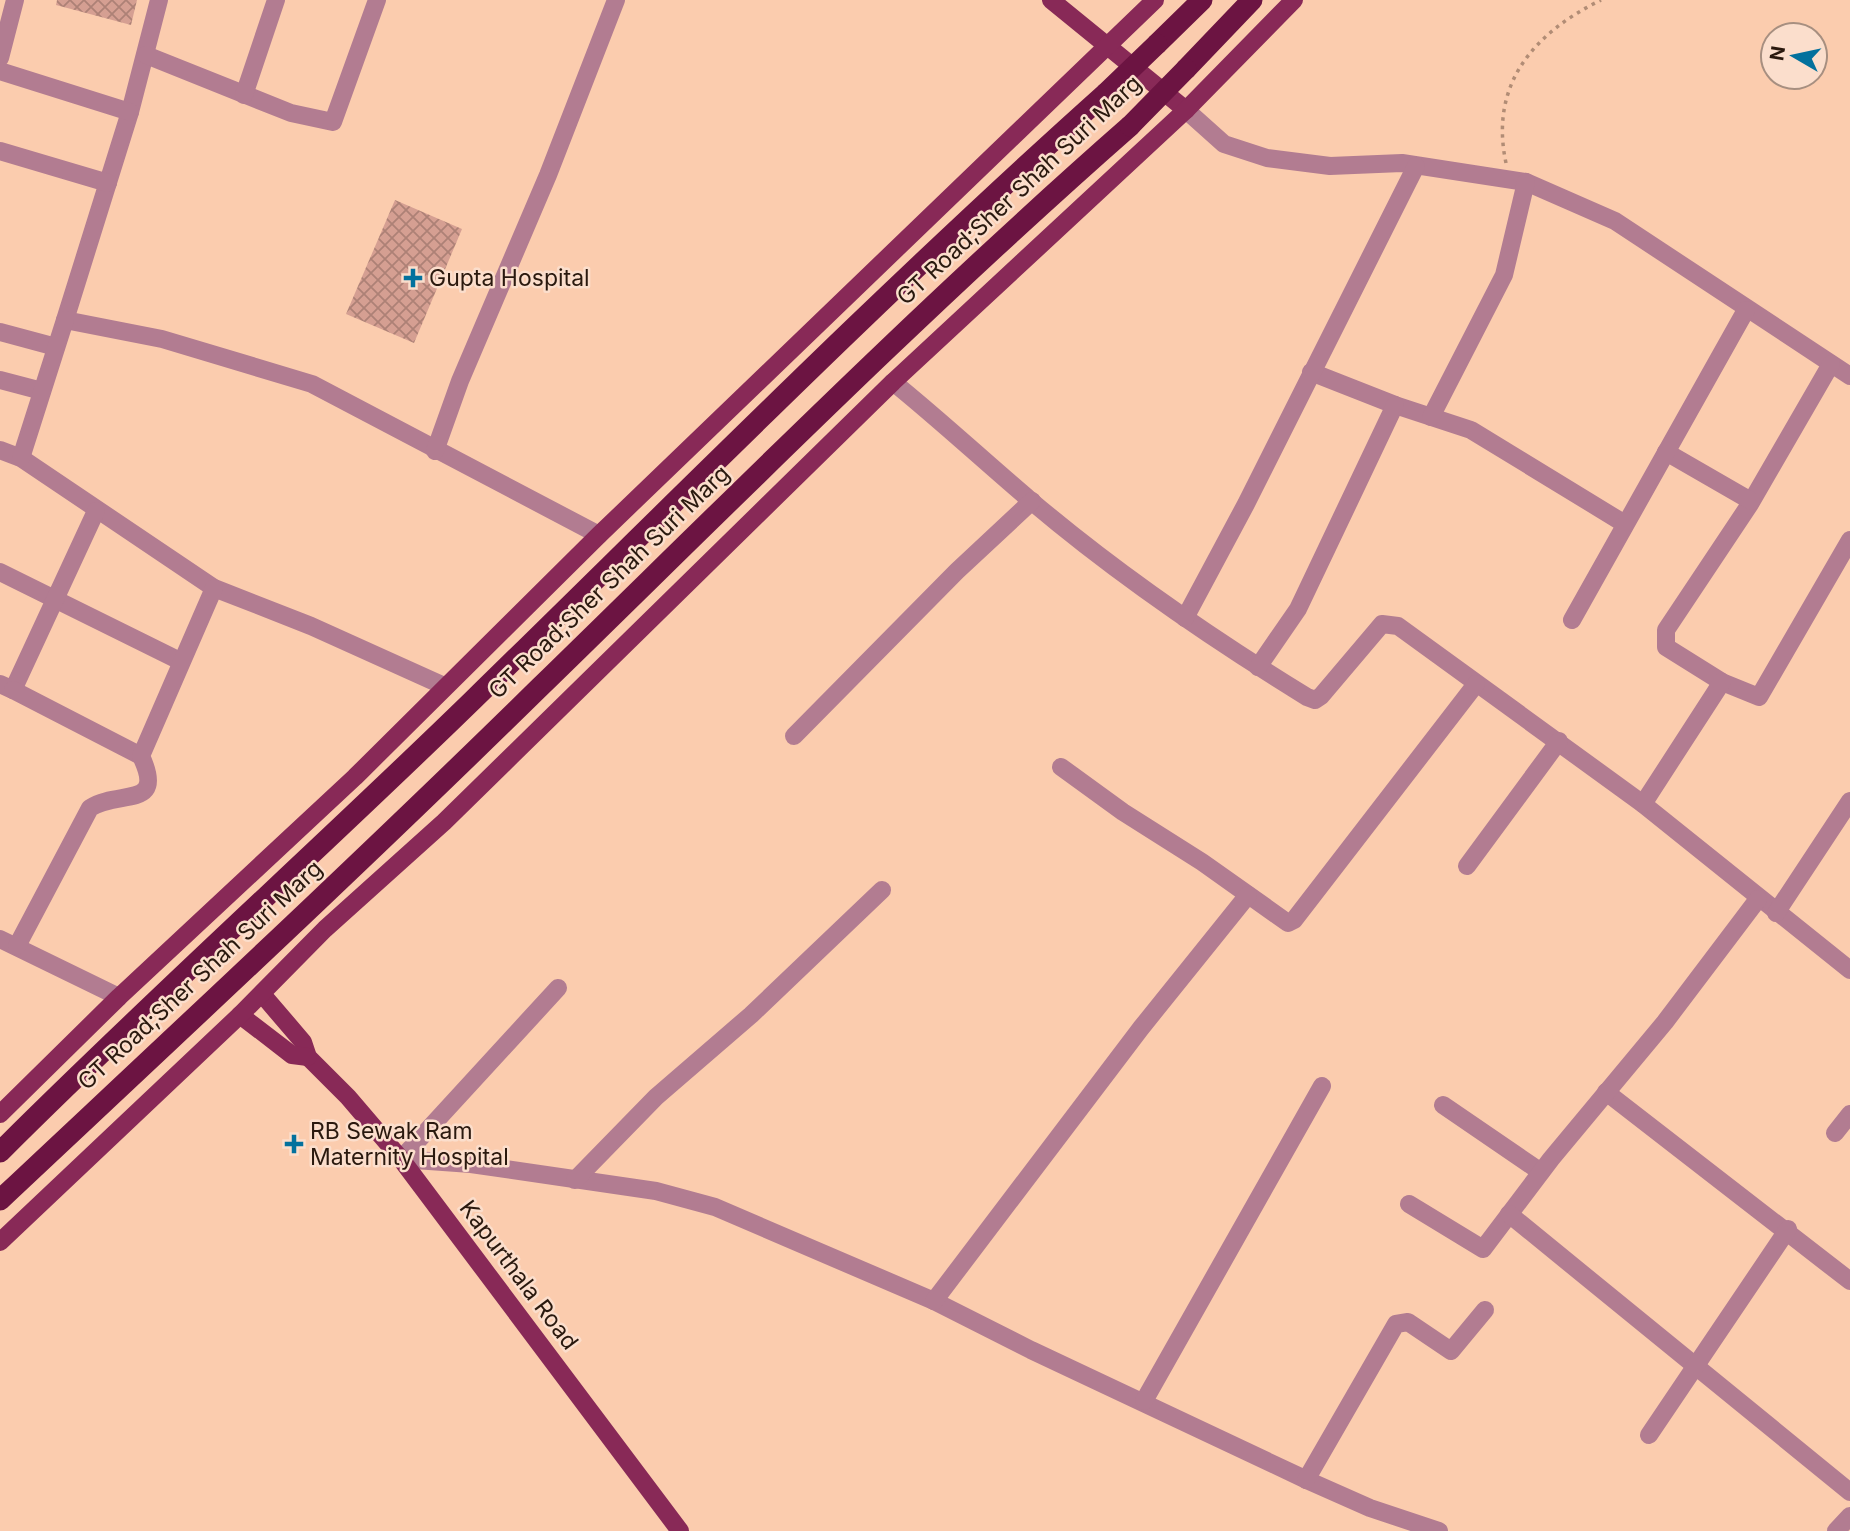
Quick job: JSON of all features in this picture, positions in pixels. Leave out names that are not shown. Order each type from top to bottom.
[{"type":"highway","name":"GT Road;Sher Shah Suri Marg","points":[[0,1152],[84,1068],[472,701],[960,223],[1106,93],[1202,0]]},
{"type":"highway","name":"GT Road;Sher Shah Suri Marg","points":[[0,1200],[531,696],[657,570],[1010,231],[1130,126],[1252,0]]},
{"type":"main road","points":[[1051,0],[1186,110]]},
{"type":"main road","points":[[0,1114],[119,997],[355,777],[599,535],[1155,0]]},
{"type":"main road","points":[[0,1242],[262,994],[325,929],[444,822],[893,382],[1186,110],[1294,0]]},
{"type":"main road","name":"Kapurthala Road","points":[[262,994],[303,1042],[308,1058],[348,1097],[401,1159],[680,1531]]},
{"type":"main road","name":"Kapurthala Road","points":[[240,1015],[292,1055],[308,1058]]},
{"type":"street","points":[[0,58],[15,0]]},
{"type":"street","points":[[21,458],[130,112],[159,0]]},
{"type":"street","points":[[244,95],[276,0]]},
{"type":"street","points":[[146,55],[290,113],[333,122],[377,0]]},
{"type":"street","points":[[435,450],[460,381],[543,187],[616,0]]},
{"type":"street","points":[[0,71],[130,112]]},
{"type":"street","points":[[1186,110],[1224,145],[1267,158],[1301,164],[1390,163],[1517,181],[1615,221],[1746,310],[1850,376]]},
{"type":"street","points":[[0,151],[108,183]]},
{"type":"street","points":[[1185,618],[1416,166]]},
{"type":"street","points":[[1431,417],[1504,275],[1517,181]]},
{"type":"street","points":[[1572,620],[1746,310]]},
{"type":"street","points":[[65,320],[162,339],[312,384],[599,535]]},
{"type":"street","points":[[0,332],[56,347]]},
{"type":"street","points":[[1830,364],[1751,501],[1664,634],[1666,647],[1723,682],[1753,697],[1761,696],[1850,540]]},
{"type":"street","points":[[1311,372],[1487,438],[1625,524]]},
{"type":"street","points":[[0,380],[42,391]]},
{"type":"street","points":[[893,382],[1031,502],[1185,618],[1258,667],[1314,699],[1379,627],[1391,623],[1559,741],[1643,804],[1758,899],[1850,970]]},
{"type":"street","points":[[1258,667],[1298,609],[1395,405]]},
{"type":"street","points":[[0,450],[21,458],[214,588],[444,686]]},
{"type":"street","points":[[1666,452],[1751,501]]},
{"type":"street","points":[[794,736],[957,571],[1031,502]]},
{"type":"street","points":[[17,946],[90,808],[138,794],[149,784],[150,775],[141,756],[7,687],[55,600],[96,511]]},
{"type":"street","points":[[0,572],[180,661]]},
{"type":"street","points":[[141,756],[214,588]]},
{"type":"street","points":[[1643,804],[1723,682]]},
{"type":"street","points":[[1061,767],[1122,812],[1248,895],[1284,922],[1294,920],[1476,684]]},
{"type":"street","points":[[1467,866],[1559,741]]},
{"type":"street","points":[[1776,913],[1850,801]]},
{"type":"street","points":[[575,1180],[656,1097],[751,1016],[882,890]]},
{"type":"street","points":[[934,1301],[1140,1028],[1248,895]]},
{"type":"street","points":[[1409,1204],[1482,1250],[1758,899]]},
{"type":"street","points":[[0,939],[119,997]]},
{"type":"street","points":[[401,1159],[558,988]]},
{"type":"street","points":[[1144,1401],[1322,1086]]},
{"type":"street","points":[[1606,1092],[1787,1229],[1850,1281]]},
{"type":"street","points":[[1443,1105],[1541,1172]]},
{"type":"street","points":[[1835,1133],[1850,1114]]},
{"type":"street","points":[[401,1159],[471,1164],[656,1191],[715,1207],[934,1301],[1306,1480],[1370,1508],[1439,1531]]},
{"type":"street","points":[[1509,1214],[1850,1492]]},
{"type":"street","points":[[1649,1435],[1787,1229]]},
{"type":"street","points":[[1306,1480],[1396,1324],[1408,1322],[1451,1351],[1485,1310]]},
{"type":"street","points":[[1836,1531],[1850,1516]]},
{"type":"path","points":[[1517,181],[1502,141],[1513,78],[1546,34],[1601,0]]},
{"type":"building","points":[[57,0],[137,0],[131,25],[56,5]]},
{"type":"building","points":[[395,200],[462,229],[414,343],[346,314]]},
{"type":"place","name":"Gupta Hospital","points":[[413,278]]},
{"type":"place","name":"RB Sewak Ram Maternity Hospital","points":[[294,1144]]}]
